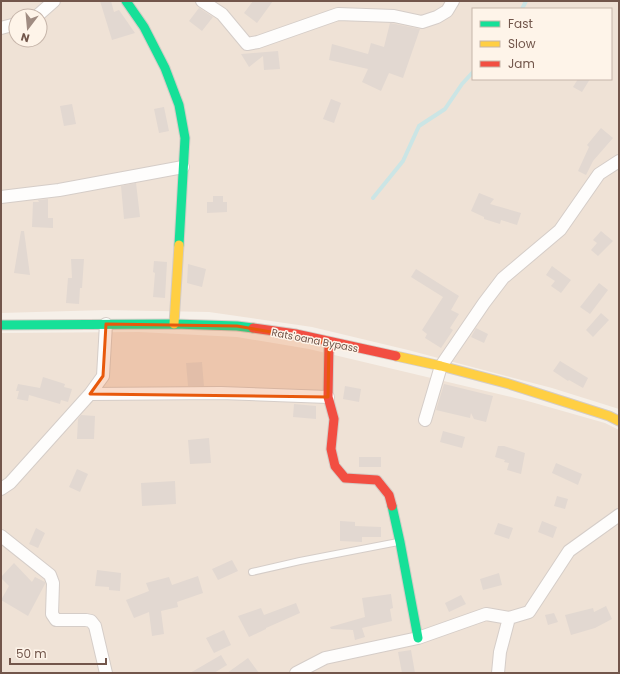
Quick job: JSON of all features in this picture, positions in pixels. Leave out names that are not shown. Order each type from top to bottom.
[{"type":"street","points":[[47,8],[54,1]]},
{"type":"street","points":[[126,1],[144,27],[165,68],[179,105],[185,138],[174,324]]},
{"type":"street","points":[[202,1],[222,14],[247,44],[258,42],[338,14],[394,16],[422,22],[447,11],[453,1]]},
{"type":"street","points":[[425,420],[441,366],[484,303],[503,278],[560,230],[599,174],[619,161]]},
{"type":"street","points":[[1,197],[59,190],[183,167]]},
{"type":"street","points":[[1,490],[10,483],[90,394],[103,376],[106,324]]},
{"type":"street","name":"Rats'oana Bypass","points":[[1,325],[174,324],[237,326],[296,334],[441,366],[509,384],[609,416],[619,421]]},
{"type":"street","points":[[329,342],[328,397],[334,419],[331,449],[335,466],[346,478],[377,480],[389,495],[400,542],[418,638]]},
{"type":"street","points":[[90,394],[221,393],[328,397]]},
{"type":"street","points":[[296,673],[325,658],[418,638],[486,614],[509,618],[529,612],[569,551],[619,515]]},
{"type":"street","points":[[1,536],[50,575],[54,583],[52,614],[56,620],[86,620],[90,621],[95,626],[106,673]]},
{"type":"street","points":[[498,673],[500,652],[509,618]]},
{"type":"lane","points":[[252,572],[300,561],[400,542]]},
{"type":"highlighted area","points":[[106,324],[237,326],[329,342],[328,397],[90,394],[103,376]]},
{"type":"shaded area","points":[[1,1],[619,1],[619,409],[552,388],[408,350],[312,327],[209,312],[106,310],[1,313]]},
{"type":"shaded area","points":[[139,332],[237,337],[309,349],[524,400],[605,423],[619,430],[619,673],[1,673],[1,333]]},
{"type":"building","points":[[100,1],[111,1],[114,12],[119,10],[135,33],[112,40]]},
{"type":"building","points":[[253,1],[273,1],[257,23],[244,13]]},
{"type":"building","points":[[199,8],[213,17],[202,31],[189,21]]},
{"type":"building","points":[[390,23],[420,29],[403,78],[389,73],[381,91],[362,82],[368,69],[329,60],[332,44],[368,54],[371,43],[384,47]]},
{"type":"building","points":[[278,51],[280,69],[264,70],[263,56],[249,67],[241,54]]},
{"type":"building","points":[[577,80],[589,80],[582,92],[573,87]]},
{"type":"building","points":[[331,99],[341,103],[334,123],[323,119]]},
{"type":"building","points":[[72,104],[76,124],[64,126],[60,106]]},
{"type":"building","points":[[164,107],[169,131],[159,133],[154,109]]},
{"type":"building","points":[[601,128],[613,138],[593,161],[586,175],[578,171],[589,147],[587,145]]},
{"type":"building","points":[[136,183],[140,217],[124,219],[121,186]]},
{"type":"building","points":[[479,193],[494,199],[490,204],[521,213],[517,225],[501,220],[500,224],[484,219],[484,217],[471,211]]},
{"type":"building","points":[[213,196],[223,196],[223,202],[227,202],[227,212],[207,213],[207,202],[213,202]]},
{"type":"building","points":[[48,199],[48,218],[53,218],[53,228],[32,227],[33,202]]},
{"type":"building","points":[[21,231],[24,231],[30,275],[14,273]]},
{"type":"building","points":[[601,231],[613,241],[598,256],[591,250],[597,243],[593,240]]},
{"type":"building","points":[[71,259],[84,259],[82,288],[80,288],[79,304],[66,303],[68,278],[72,278]]},
{"type":"building","points":[[154,261],[167,262],[165,298],[153,297],[155,273],[153,272]]},
{"type":"building","points":[[188,264],[206,269],[202,287],[187,283]]},
{"type":"building","points":[[552,266],[571,280],[561,293],[551,286],[555,281],[546,275]]},
{"type":"building","points":[[416,269],[459,296],[451,310],[459,314],[450,328],[453,330],[441,348],[425,338],[427,334],[422,330],[443,297],[411,277]]},
{"type":"building","points":[[599,283],[608,290],[590,314],[580,307]]},
{"type":"building","points":[[601,313],[609,320],[593,337],[586,330]]},
{"type":"building","points":[[476,328],[488,334],[484,343],[471,337]]},
{"type":"building","points":[[560,361],[588,378],[583,388],[569,380],[568,381],[553,371]]},
{"type":"building","points":[[202,362],[204,386],[188,386],[186,363]]},
{"type":"building","points":[[43,377],[65,384],[64,387],[72,389],[68,402],[61,400],[60,404],[29,395],[28,401],[17,399],[19,391],[16,391],[18,384],[40,388]]},
{"type":"building","points":[[444,384],[493,396],[486,422],[474,419],[471,413],[470,418],[436,410]]},
{"type":"building","points":[[345,386],[361,389],[359,402],[343,399]]},
{"type":"building","points":[[294,404],[316,406],[316,419],[293,417]]},
{"type":"building","points":[[81,415],[95,416],[94,439],[77,439],[78,419]]},
{"type":"building","points":[[443,431],[465,437],[462,448],[440,442]]},
{"type":"building","points":[[209,438],[211,463],[190,464],[188,440]]},
{"type":"building","points":[[498,446],[504,446],[525,453],[521,474],[507,470],[509,463],[495,457]]},
{"type":"building","points":[[359,457],[381,457],[381,467],[359,467]]},
{"type":"building","points":[[556,463],[582,474],[578,485],[552,473]]},
{"type":"building","points":[[77,469],[88,474],[80,492],[69,487]]},
{"type":"building","points":[[175,481],[176,504],[142,506],[141,483]]},
{"type":"building","points":[[557,496],[568,499],[565,509],[554,506]]},
{"type":"building","points":[[340,521],[355,522],[355,526],[381,527],[381,537],[362,537],[362,542],[340,541]]},
{"type":"building","points":[[542,521],[557,527],[553,538],[538,532]]},
{"type":"building","points":[[498,523],[513,528],[509,539],[494,534]]},
{"type":"building","points":[[36,528],[45,533],[38,548],[29,544]]},
{"type":"building","points":[[232,560],[238,571],[218,580],[212,569]]},
{"type":"building","points":[[14,563],[32,582],[35,577],[45,582],[28,616],[1,600],[9,586],[1,577]]},
{"type":"building","points":[[97,570],[121,573],[120,591],[109,590],[109,587],[95,586]]},
{"type":"building","points":[[499,573],[502,585],[483,590],[480,579]]},
{"type":"building","points":[[198,576],[203,593],[177,602],[178,607],[161,611],[164,634],[152,636],[149,612],[134,618],[126,600],[149,591],[146,583],[169,577],[172,585]]},
{"type":"building","points":[[391,594],[393,608],[390,609],[392,621],[362,628],[365,637],[355,640],[353,630],[331,629],[330,627],[365,617],[362,598]]},
{"type":"building","points":[[461,595],[466,604],[449,612],[445,603]]},
{"type":"building","points":[[296,603],[300,613],[249,637],[238,616],[261,608],[264,615]]},
{"type":"building","points":[[606,606],[612,619],[595,628],[571,635],[565,615],[593,608],[594,612]]},
{"type":"building","points":[[554,613],[558,622],[548,625],[545,615]]},
{"type":"building","points":[[224,630],[231,645],[214,653],[206,638]]},
{"type":"building","points":[[411,650],[415,673],[402,673],[398,652]]},
{"type":"building","points":[[221,655],[227,665],[214,673],[190,673]]},
{"type":"building","points":[[248,658],[259,673],[227,673]]},
{"type":"waterway","points":[[522,8],[526,1]]},
{"type":"waterway","points":[[373,198],[403,161],[419,126],[445,109],[462,84],[472,73]]},
{"type":"traffic: fast","points":[[126,1],[144,27],[165,68],[179,105],[185,138],[179,245]]},
{"type":"traffic: fast","points":[[1,325],[174,324],[253,328]]},
{"type":"traffic: fast","points":[[392,506],[418,638]]},
{"type":"traffic: slow","points":[[174,324],[179,245]]},
{"type":"traffic: slow","points":[[396,356],[509,384],[609,416],[619,421]]},
{"type":"traffic: jam","points":[[253,328],[296,334],[396,356]]},
{"type":"traffic: jam","points":[[329,342],[328,397],[334,419],[331,449],[335,466],[345,478],[377,480],[389,495],[392,506]]}]
